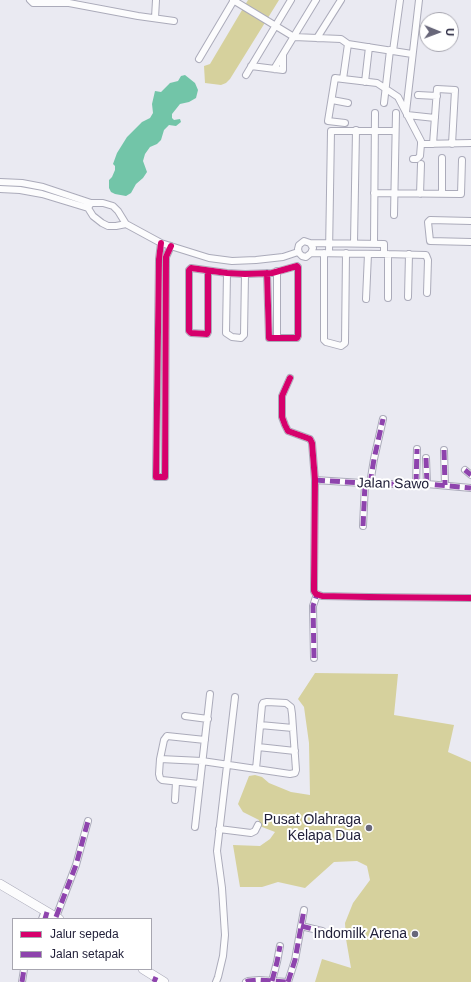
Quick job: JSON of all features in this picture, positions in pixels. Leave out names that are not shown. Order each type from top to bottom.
[{"type":"main road","points":[[0,884],[45,915],[58,918]]},
{"type":"main road","points":[[143,970],[158,980]]},
{"type":"street","points":[[30,0],[33,3],[69,3],[174,21]]},
{"type":"street","points":[[155,18],[156,0]]},
{"type":"street","points":[[199,59],[233,0],[294,37],[341,39],[348,44],[412,54]]},
{"type":"street","points":[[246,75],[291,0]]},
{"type":"street","points":[[251,66],[274,69],[316,0]]},
{"type":"street","points":[[316,38],[341,0]]},
{"type":"street","points":[[384,103],[400,0]]},
{"type":"street","points":[[406,114],[419,0]]},
{"type":"street","points":[[343,79],[348,44]]},
{"type":"street","points":[[365,82],[369,47]]},
{"type":"street","points":[[345,123],[328,121],[335,78],[377,83],[398,97],[421,141],[420,156],[417,159],[412,159]]},
{"type":"street","points":[[433,144],[438,89],[455,90],[452,144]]},
{"type":"street","points":[[418,95],[437,96]]},
{"type":"street","points":[[332,100],[348,102]]},
{"type":"street","points":[[374,243],[375,113]]},
{"type":"street","points":[[394,215],[396,113]]},
{"type":"street","points":[[406,114],[435,118]]},
{"type":"street","points":[[354,243],[356,130]]},
{"type":"street","points":[[346,253],[345,342],[341,346],[324,340],[327,253],[329,243],[331,131],[395,131]]},
{"type":"street","points":[[421,144],[471,143],[471,136]]},
{"type":"street","points":[[442,158],[442,194]]},
{"type":"street","points":[[374,193],[461,193],[462,160]]},
{"type":"street","points":[[420,194],[421,164]]},
{"type":"street","points":[[0,182],[22,183],[43,188],[90,206]]},
{"type":"street","points":[[0,190],[20,190],[90,206],[103,203],[113,206],[121,215],[126,224],[161,243],[209,258],[243,261],[270,259],[291,255],[298,252]]},
{"type":"street","points":[[90,206],[92,216],[102,223],[108,226],[126,224]]},
{"type":"street","points":[[471,221],[430,220],[428,222],[430,241],[471,242]]},
{"type":"street","points":[[298,252],[298,247],[305,241],[310,243],[384,244],[386,254],[388,298]]},
{"type":"street","points":[[161,243],[158,259],[156,477],[165,477],[166,259],[171,246]]},
{"type":"street","points":[[310,243],[313,248],[311,253]]},
{"type":"street","points":[[298,252],[304,256],[308,256],[311,253],[425,254],[428,260],[427,294]]},
{"type":"street","points":[[366,299],[368,254]]},
{"type":"street","points":[[408,297],[409,254]]},
{"type":"street","points":[[158,259],[166,259]]},
{"type":"street","points":[[270,259],[277,338]]},
{"type":"street","points":[[208,271],[208,332],[207,334],[194,334],[189,331],[189,270],[191,268],[245,274],[272,272],[298,266],[298,337],[269,338],[268,336],[272,272]]},
{"type":"street","points":[[227,273],[226,334],[232,337],[241,338],[244,335],[245,274]]},
{"type":"street","points":[[290,378],[282,396],[282,416],[288,431],[310,439],[312,443],[315,480],[314,591],[322,596],[471,598]]},
{"type":"street","points":[[363,526],[367,484],[383,419]]},
{"type":"street","points":[[416,484],[417,449]]},
{"type":"street","points":[[444,450],[445,486]]},
{"type":"street","points":[[426,458],[427,484]]},
{"type":"street","points":[[465,470],[471,475]]},
{"type":"street","name":"Jalan Sawo","points":[[315,480],[367,484],[427,484],[471,488]]},
{"type":"street","points":[[314,658],[313,606],[317,594]]},
{"type":"street","points":[[195,827],[210,694]]},
{"type":"street","points":[[216,982],[224,956],[225,935],[222,888],[217,851],[235,697]]},
{"type":"street","points":[[160,759],[202,761],[227,765],[290,774],[295,773],[295,751],[291,707],[286,704],[263,703],[256,769]]},
{"type":"street","points":[[185,716],[208,719]]},
{"type":"street","points":[[260,725],[293,728]]},
{"type":"street","points":[[199,784],[165,781],[160,778],[160,759],[164,740],[167,736],[205,740]]},
{"type":"street","points":[[258,747],[295,751]]},
{"type":"street","points":[[175,800],[176,782]]},
{"type":"street","points":[[58,918],[76,866],[88,821]]},
{"type":"street","points":[[219,828],[251,833],[255,831],[258,825]]},
{"type":"street","points":[[246,982],[272,980],[288,982],[295,960],[304,910]]},
{"type":"street","points":[[301,926],[322,931]]},
{"type":"street","points":[[272,980],[280,946]]},
{"type":"street","points":[[22,982],[24,970]]},
{"type":"shaded area","points":[[248,0],[279,0],[230,79],[221,85],[205,83],[204,66],[210,64]]},
{"type":"shaded area","points":[[185,75],[195,83],[198,90],[196,98],[189,102],[180,104],[172,114],[172,118],[174,120],[180,119],[181,122],[176,126],[169,125],[164,130],[161,140],[157,144],[150,147],[145,154],[143,161],[147,172],[136,184],[131,193],[126,196],[111,192],[109,188],[109,180],[115,170],[115,166],[113,164],[117,153],[127,137],[142,122],[150,118],[153,113],[152,104],[155,91],[161,92],[170,83],[178,81],[181,76]]},
{"type":"shaded area","name":"Pusat Olahraga Kelapa Dua","points":[[315,673],[398,674],[394,715],[454,725],[448,752],[471,762],[471,982],[315,982],[322,959],[351,968],[345,923],[353,903],[370,880],[367,866],[357,861],[334,862],[305,888],[278,882],[262,887],[240,887],[233,845],[260,846],[270,839],[275,832],[257,825],[259,820],[243,812],[238,804],[249,776],[255,775],[262,777],[269,783],[291,792],[310,795],[309,743],[304,707],[298,699]]},
{"type":"marked path","points":[[370,484],[383,419]]},
{"type":"marked path","points":[[416,484],[417,449]]},
{"type":"marked path","points":[[444,450],[445,485]]},
{"type":"marked path","points":[[426,458],[427,484]]},
{"type":"marked path","points":[[465,470],[471,475]]},
{"type":"marked path","points":[[315,480],[378,484],[427,484],[471,488]]},
{"type":"marked path","points":[[363,526],[365,484]]},
{"type":"marked path","points":[[314,658],[313,606],[317,594]]},
{"type":"marked path","points":[[56,917],[76,865],[88,821]]},
{"type":"marked path","points":[[288,982],[295,960],[304,910]]},
{"type":"marked path","points":[[45,918],[47,912]]},
{"type":"marked path","points":[[301,926],[322,931]]},
{"type":"marked path","points":[[272,981],[280,946]]},
{"type":"marked path","points":[[22,982],[24,970]]},
{"type":"marked path","points":[[154,982],[156,977]]},
{"type":"marked path","points":[[246,982],[259,980],[287,982]]},
{"type":"cycle path","points":[[161,243],[159,259],[156,477],[165,477],[166,257],[171,246]]},
{"type":"cycle path","points":[[208,271],[208,332],[207,334],[191,333],[189,331],[189,270],[191,268],[245,274],[272,273],[297,266],[297,338],[269,338],[267,273]]},
{"type":"cycle path","points":[[290,378],[282,396],[282,417],[288,431],[310,439],[312,443],[315,480],[314,591],[316,594],[322,596],[471,598]]},
{"type":"place","name":"Pusat Olahraga Kelapa Dua","points":[[369,828]]},
{"type":"place","name":"Indomilk Arena","points":[[415,934]]}]
